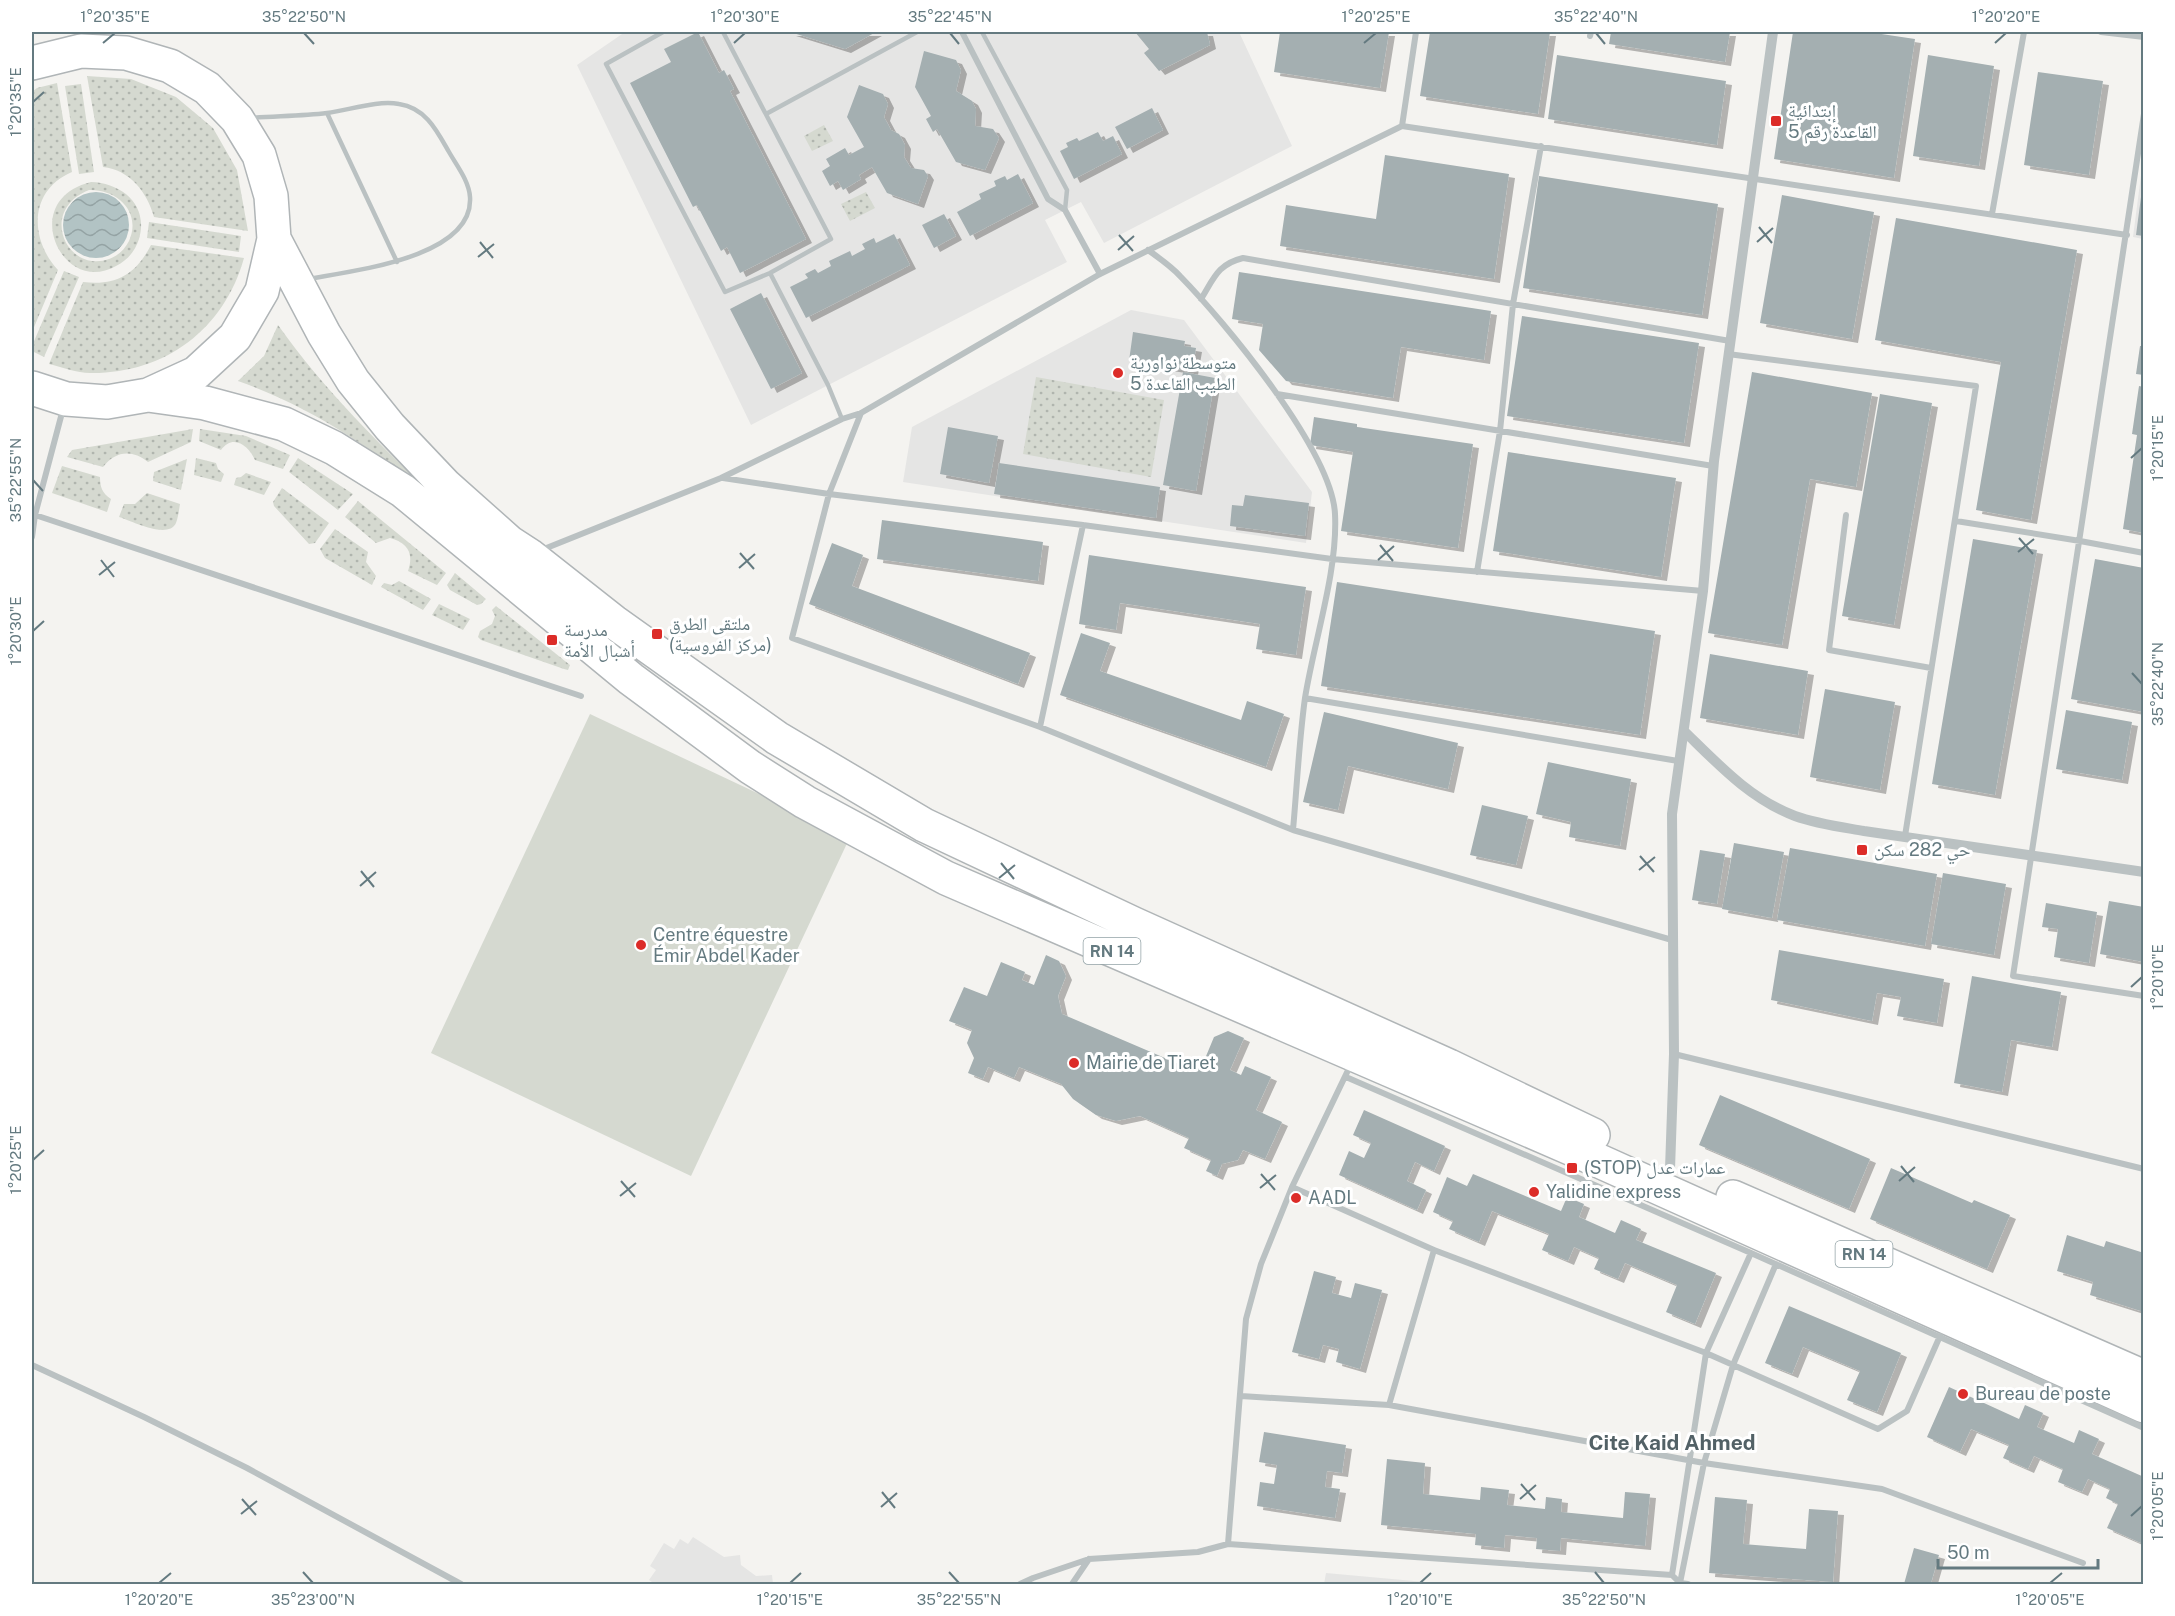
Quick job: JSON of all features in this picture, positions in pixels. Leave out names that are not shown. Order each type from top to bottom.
[{"type":"highway","points":[[138,32],[170,66]]},
{"type":"highway","points":[[32,63],[81,51],[126,53],[170,66],[207,88],[237,119]]},
{"type":"highway","name":"RN 14","points":[[237,119],[259,155],[272,196],[277,287],[324,334],[353,381],[390,427],[445,486],[509,542],[614,622],[777,738],[924,825],[1134,924],[1449,1066],[1585,1131],[2144,1377]]},
{"type":"highway","points":[[32,388],[66,399],[107,402],[148,395],[196,373],[235,337],[277,287]]},
{"type":"highway","name":"RN 14","points":[[148,395],[205,403],[284,424],[334,447],[403,491],[671,711],[750,767],[805,802],[946,878],[1350,1066],[1567,1147],[2144,1406]]},
{"type":"street","points":[[963,32],[1048,199],[1065,210],[1100,274]]},
{"type":"street","points":[[1402,126],[1416,32]]},
{"type":"street","points":[[1670,1169],[1674,1054],[1672,814],[1703,591],[1713,466],[1773,32]]},
{"type":"street","points":[[1992,214],[2024,32]]},
{"type":"street","points":[[2101,32],[2144,38]]},
{"type":"street","points":[[2144,114],[2013,976],[2144,996]]},
{"type":"street","points":[[529,555],[721,478],[842,419],[861,413],[1100,274],[1402,126],[2127,235]]},
{"type":"street","points":[[1477,572],[1500,431],[1513,304],[1541,146]]},
{"type":"street","points":[[1148,250],[1179,274],[1276,394],[1319,462],[1330,486],[1335,513],[1332,559],[1305,699],[1293,830]]},
{"type":"street","points":[[1201,299],[1220,270],[1229,262],[1243,258],[1730,340]]},
{"type":"street","points":[[1728,354],[1976,386],[1905,837]]},
{"type":"street","points":[[1276,394],[1713,466]]},
{"type":"street","points":[[32,537],[34,519],[66,399]]},
{"type":"street","points":[[861,413],[829,494],[792,638],[1040,727],[1293,830],[1672,940]]},
{"type":"street","points":[[721,478],[1332,559],[1703,591]]},
{"type":"street","points":[[1846,515],[1830,650],[1931,668]]},
{"type":"street","points":[[34,519],[580,696]]},
{"type":"street","points":[[1956,521],[2144,553]]},
{"type":"street","points":[[1040,727],[1083,525]]},
{"type":"street","points":[[1305,699],[1678,761]]},
{"type":"street","points":[[1684,731],[1730,776],[1750,792],[1776,808],[1821,824],[2144,872]]},
{"type":"street","points":[[1674,1054],[2144,1169]]},
{"type":"street","points":[[1228,1544],[1246,1319],[1262,1264],[1292,1187],[1350,1066],[1751,1253],[2144,1428]]},
{"type":"street","points":[[1292,1187],[1434,1250],[1706,1353],[1878,1429],[1907,1411],[1940,1336]]},
{"type":"street","points":[[1389,1405],[1434,1250]]},
{"type":"street","points":[[1672,1575],[1706,1353],[1751,1253]]},
{"type":"street","points":[[1680,1583],[1704,1463],[1732,1365],[1776,1264]]},
{"type":"street","points":[[32,1365],[237,1463],[461,1584]]},
{"type":"street","points":[[1241,1396],[1389,1405],[1704,1463],[1882,1489],[2083,1563]]},
{"type":"street","points":[[1020,1584],[1089,1559],[1198,1552],[1228,1544],[1672,1575],[1680,1583],[1688,1584]]},
{"type":"street","points":[[1072,1584],[1089,1559]]},
{"type":"lane","points":[[663,32],[606,64],[724,292],[770,273],[831,239],[723,32]]},
{"type":"lane","points":[[766,114],[917,32]]},
{"type":"lane","points":[[982,32],[1067,190],[1065,210]]},
{"type":"lane","points":[[237,119],[327,113],[389,103],[411,107],[430,120],[469,188],[470,208],[461,227],[444,240],[397,262],[277,287]]},
{"type":"lane","points":[[327,113],[397,262]]},
{"type":"lane","points":[[770,273],[828,385],[842,419]]},
{"type":"shaded area","points":[[625,32],[1239,32],[1292,146],[1104,243],[1081,202],[1045,220],[1067,262],[751,425],[577,65]]},
{"type":"shaded area","points":[[87,76],[131,79],[176,97],[213,128],[237,170],[248,231],[154,217],[147,199],[136,184],[121,173],[103,167]]},
{"type":"shaded area","points":[[57,83],[72,172],[58,180],[41,203],[38,230],[49,258],[58,270],[32,332],[32,92],[37,88]]},
{"type":"shaded area","points":[[81,84],[94,172],[79,174],[65,86]]},
{"type":"shaded area","points":[[824,125],[833,141],[812,151],[804,136]]},
{"type":"shaded area","points":[[2143,160],[2143,239],[2133,237]]},
{"type":"shaded area","points":[[91,182],[102,183],[130,198],[140,216],[141,227],[139,239],[131,255],[116,266],[96,272],[79,268],[65,258],[56,242],[52,225],[56,207],[69,192]],"holes":[[[89,190],[109,193],[124,204],[132,221],[132,230],[129,241],[118,254],[109,259],[94,261],[81,257],[70,249],[64,238],[62,225],[65,211],[73,199]]]},
{"type":"shaded area","points":[[866,192],[875,208],[850,221],[841,204]]},
{"type":"shaded area","points":[[149,222],[241,236],[239,252],[147,238]]},
{"type":"shaded area","points":[[151,245],[244,258],[235,284],[222,306],[206,326],[187,343],[166,356],[142,366],[90,373],[49,364],[83,282],[106,282],[124,276],[139,264]]},
{"type":"shaded area","points":[[64,271],[79,277],[44,357],[32,351],[32,346]]},
{"type":"shaded area","name":"متوسطة نواورية الطيب القاعدة 5","points":[[1131,310],[1184,320],[1312,492],[1306,543],[903,482],[912,427]]},
{"type":"shaded area","points":[[278,325],[334,395],[439,501],[368,448],[318,417],[238,381],[264,356]]},
{"type":"shaded area","points":[[1036,377],[1164,400],[1151,477],[1023,454]]},
{"type":"shaded area","points":[[193,429],[191,442],[148,462],[136,455],[124,454],[113,458],[103,467],[67,457],[72,450]]},
{"type":"shaded area","points":[[200,429],[246,436],[290,455],[283,469],[255,460],[249,450],[240,443],[231,442],[221,450],[199,441]]},
{"type":"shaded area","points":[[196,458],[216,463],[218,469],[224,474],[221,482],[194,475]]},
{"type":"shaded area","points":[[298,458],[353,494],[338,510],[289,472]]},
{"type":"shaded area","points":[[187,459],[181,490],[153,481],[154,472]]},
{"type":"shaded area","points":[[62,466],[100,477],[102,490],[111,499],[107,512],[52,493]]},
{"type":"shaded area","points":[[246,473],[271,482],[264,495],[234,485],[236,478]]},
{"type":"shaded area","points":[[282,488],[329,523],[315,543],[309,544],[274,506],[273,502]]},
{"type":"shaded area","points":[[147,493],[180,504],[177,521],[172,528],[158,530],[119,517],[124,504],[135,504]]},
{"type":"shaded area","points":[[358,501],[446,573],[437,585],[408,571],[410,554],[401,543],[390,538],[376,543],[345,517]]},
{"type":"shaded area","points":[[335,529],[368,552],[366,562],[376,576],[372,585],[325,558],[320,549]]},
{"type":"shaded area","points":[[455,573],[486,599],[481,604],[477,605],[450,590],[447,585]]},
{"type":"shaded area","points":[[399,581],[431,599],[423,610],[381,587],[384,583],[392,585]]},
{"type":"shaded area","points":[[439,604],[470,619],[463,630],[432,615]]},
{"type":"shaded area","points":[[496,606],[570,665],[568,670],[481,640],[478,637],[480,631],[492,624],[495,616],[492,610]]},
{"type":"shaded area","name":"Centre équestre Émir Abdel Kader","points":[[590,714],[850,837],[691,1176],[431,1053]]},
{"type":"shaded area","points":[[693,1537],[724,1557],[740,1555],[741,1565],[756,1576],[772,1575],[773,1584],[655,1584],[649,1580],[656,1570],[650,1566],[664,1543],[674,1549],[680,1539],[688,1544]]},
{"type":"shaded area","points":[[1326,1573],[1447,1584],[1324,1584]]},
{"type":"water","points":[[96,192],[109,194],[119,202],[127,212],[129,225],[127,238],[119,248],[109,256],[96,258],[83,256],[73,248],[65,238],[63,225],[65,212],[73,202],[83,194]]},
{"type":"building","points":[[698,32],[719,73],[724,70],[734,89],[730,91],[806,239],[740,273],[727,247],[721,251],[697,205],[693,207],[630,83],[671,62],[664,49]]},
{"type":"building","points":[[790,32],[876,32],[845,49]]},
{"type":"building","points":[[1135,32],[1207,32],[1210,45],[1159,71],[1144,53],[1149,49]]},
{"type":"building","points":[[1280,32],[1389,32],[1380,88],[1274,72]]},
{"type":"building","points":[[1430,32],[1550,32],[1538,114],[1420,96]]},
{"type":"building","points":[[1611,32],[1730,32],[1725,62],[1609,44]]},
{"type":"building","points":[[1793,32],[1868,32],[1915,39],[1894,178],[1774,159]]},
{"type":"building","points":[[924,51],[956,60],[961,70],[956,91],[972,101],[976,109],[975,126],[993,129],[999,138],[985,170],[956,162],[937,129],[933,132],[926,119],[931,116],[915,87]]},
{"type":"building","points":[[1557,55],[1726,81],[1717,145],[1548,119]]},
{"type":"building","points":[[1928,55],[1994,66],[1979,166],[1913,156]]},
{"type":"building","points":[[2038,72],[2103,81],[2089,175],[2024,165]]},
{"type":"building","points":[[859,85],[883,94],[888,104],[884,117],[891,130],[899,134],[905,145],[904,157],[911,168],[924,170],[928,176],[918,204],[887,193],[872,167],[859,175],[861,179],[843,190],[838,181],[830,186],[822,171],[830,166],[826,159],[845,148],[849,155],[864,147],[847,117]]},
{"type":"building","points":[[1152,108],[1163,130],[1127,149],[1115,127]]},
{"type":"building","points":[[1098,132],[1103,141],[1113,136],[1122,154],[1074,179],[1060,151],[1068,147],[1066,143],[1077,138],[1079,141]]},
{"type":"building","points":[[1385,155],[1509,174],[1494,279],[1280,246],[1286,205],[1376,219]]},
{"type":"building","points":[[1018,174],[1033,203],[970,236],[957,212],[981,199],[979,194],[996,186],[994,181],[1005,176],[1007,180]]},
{"type":"building","points":[[1539,176],[1718,204],[1702,315],[1523,288]]},
{"type":"building","points":[[1782,195],[1874,212],[1852,339],[1760,323]]},
{"type":"building","points":[[2141,197],[2144,197],[2144,236],[2136,235]]},
{"type":"building","points":[[944,214],[956,236],[934,248],[922,225]]},
{"type":"building","points":[[1896,218],[2077,250],[2031,520],[1976,510],[2001,362],[1875,340]]},
{"type":"building","points":[[894,234],[910,265],[806,318],[790,287],[808,278],[805,274],[815,269],[818,273],[831,266],[829,261],[850,251],[852,256],[865,249],[862,244],[874,238],[876,243]]},
{"type":"building","points":[[1239,272],[1491,311],[1484,360],[1401,347],[1393,398],[1286,381],[1259,350],[1263,324],[1232,319]]},
{"type":"building","points":[[761,293],[802,373],[771,389],[730,309]]},
{"type":"building","points":[[1522,316],[1699,343],[1684,443],[1507,416]]},
{"type":"building","points":[[1133,332],[1185,341],[1184,346],[1196,348],[1192,371],[1129,361]]},
{"type":"building","points":[[2140,346],[2144,346],[2144,375],[2136,374]]},
{"type":"building","points":[[1183,372],[1215,378],[1196,491],[1163,485]]},
{"type":"building","points":[[1752,372],[1872,393],[1856,487],[1810,479],[1782,645],[1708,633]]},
{"type":"building","points":[[2139,386],[2144,387],[2144,533],[2123,529],[2137,435],[2132,434]]},
{"type":"building","points":[[1880,394],[1932,403],[1894,625],[1842,616]]},
{"type":"building","points":[[1314,417],[1357,424],[1357,427],[1473,444],[1458,548],[1341,531],[1353,452],[1310,445]]},
{"type":"building","points":[[948,427],[998,436],[989,483],[940,474]]},
{"type":"building","points":[[1508,452],[1676,478],[1661,577],[1493,551]]},
{"type":"building","points":[[999,463],[1160,487],[1156,518],[994,494]]},
{"type":"building","points":[[1245,495],[1309,503],[1305,536],[1230,526],[1232,505],[1243,506]]},
{"type":"building","points":[[882,520],[1043,542],[1038,581],[877,559]]},
{"type":"building","points":[[1973,539],[2037,550],[1995,795],[1932,784]]},
{"type":"building","points":[[832,543],[863,555],[852,586],[1030,653],[1018,684],[809,604]]},
{"type":"building","points":[[1089,555],[1306,587],[1296,655],[1256,649],[1260,624],[1120,603],[1116,630],[1079,624]]},
{"type":"building","points":[[2095,559],[2144,568],[2144,712],[2071,699]]},
{"type":"building","points":[[1337,582],[1655,631],[1640,735],[1321,686]]},
{"type":"building","points":[[1081,633],[1110,643],[1100,671],[1241,720],[1247,701],[1284,714],[1266,767],[1060,695]]},
{"type":"building","points":[[1710,654],[1808,671],[1798,735],[1700,718]]},
{"type":"building","points":[[1825,689],[1895,702],[1880,790],[1810,777]]},
{"type":"building","points":[[2066,710],[2132,722],[2122,780],[2056,769]]},
{"type":"building","points":[[1324,712],[1458,743],[1448,789],[1348,766],[1338,810],[1303,802]]},
{"type":"building","points":[[1548,762],[1631,779],[1620,846],[1569,837],[1571,822],[1536,814]]},
{"type":"building","points":[[1482,805],[1528,816],[1516,865],[1470,855]]},
{"type":"building","points":[[1734,843],[1784,852],[1772,918],[1722,909]]},
{"type":"building","points":[[1790,848],[1937,874],[1925,946],[1777,920]]},
{"type":"building","points":[[1700,850],[1725,854],[1717,904],[1692,900]]},
{"type":"building","points":[[1943,873],[2006,884],[1994,955],[1931,944]]},
{"type":"building","points":[[2109,901],[2144,907],[2144,962],[2100,954]]},
{"type":"building","points":[[2046,903],[2097,912],[2089,963],[2054,957],[2058,929],[2042,927]]},
{"type":"building","points":[[1779,950],[1944,979],[1937,1023],[1897,1016],[1901,997],[1877,993],[1872,1021],[1771,1000]]},
{"type":"building","name":"Mairie de Tiaret","points":[[1046,955],[1059,961],[1066,976],[1058,996],[1062,1014],[1193,1070],[1204,1061],[1214,1037],[1228,1031],[1244,1038],[1230,1070],[1241,1075],[1245,1066],[1271,1077],[1256,1110],[1282,1122],[1265,1159],[1243,1150],[1238,1160],[1222,1164],[1217,1176],[1206,1171],[1211,1160],[1184,1148],[1189,1138],[1140,1116],[1116,1121],[1096,1115],[1073,1099],[1061,1084],[1019,1067],[1014,1078],[988,1067],[983,1079],[968,1073],[974,1058],[967,1043],[972,1030],[949,1021],[964,987],[987,996],[1001,962],[1025,972],[1022,980],[1034,985]]},
{"type":"building","points":[[1972,976],[2061,992],[2052,1047],[2011,1040],[2002,1092],[1954,1083]]},
{"type":"building","points":[[1720,1095],[1870,1159],[1849,1209],[1699,1145]]},
{"type":"building","points":[[1364,1110],[1445,1146],[1434,1171],[1415,1162],[1407,1181],[1426,1190],[1417,1210],[1339,1175],[1349,1151],[1364,1158],[1371,1143],[1353,1135]]},
{"type":"building","points":[[1891,1168],[1972,1203],[1974,1200],[2010,1215],[1987,1269],[1870,1219]]},
{"type":"building","points":[[1473,1174],[1561,1211],[1567,1197],[1584,1204],[1579,1217],[1615,1233],[1621,1220],[1641,1229],[1636,1240],[1716,1273],[1695,1324],[1666,1312],[1677,1285],[1625,1263],[1618,1279],[1594,1269],[1599,1258],[1574,1247],[1568,1261],[1542,1250],[1549,1234],[1492,1211],[1479,1242],[1449,1229],[1453,1221],[1433,1212],[1447,1177],[1467,1186]]},
{"type":"building","points":[[2067,1235],[2104,1247],[2106,1241],[2144,1253],[2144,1312],[2090,1295],[2093,1282],[2057,1271]]},
{"type":"building","points":[[1314,1271],[1336,1277],[1332,1293],[1351,1298],[1355,1283],[1382,1290],[1360,1369],[1336,1362],[1339,1349],[1323,1345],[1319,1359],[1292,1352]]},
{"type":"building","points":[[1789,1306],[1901,1353],[1877,1412],[1847,1400],[1860,1371],[1803,1347],[1792,1374],[1765,1363]]},
{"type":"building","points":[[1949,1387],[2019,1419],[2025,1405],[2043,1413],[2037,1427],[2074,1443],[2079,1430],[2099,1439],[2092,1454],[2144,1477],[2144,1537],[2141,1543],[2107,1528],[2118,1504],[2106,1498],[2110,1489],[2088,1479],[2082,1492],[2058,1482],[2063,1469],[2034,1456],[2028,1469],[2003,1458],[2009,1445],[1971,1429],[1960,1452],[1927,1437]]},
{"type":"building","points":[[1264,1432],[1346,1445],[1342,1473],[1327,1471],[1325,1487],[1340,1489],[1335,1518],[1257,1506],[1260,1482],[1274,1484],[1277,1465],[1259,1462]]},
{"type":"building","points":[[1387,1459],[1425,1463],[1423,1494],[1480,1500],[1481,1487],[1509,1490],[1507,1505],[1545,1509],[1546,1497],[1562,1499],[1561,1512],[1623,1518],[1625,1492],[1650,1494],[1645,1546],[1561,1538],[1560,1551],[1536,1549],[1537,1538],[1505,1535],[1504,1548],[1475,1545],[1476,1534],[1381,1525]]},
{"type":"building","points":[[1715,1497],[1747,1500],[1743,1544],[1806,1549],[1809,1509],[1838,1511],[1833,1582],[1709,1573]]},
{"type":"building","points":[[1914,1548],[1939,1555],[1931,1583],[1935,1584],[1904,1584]]},
{"type":"place","name":"إبتدائية القاعدة رقم 5","points":[[1776,121]]},
{"type":"place","name":"متوسطة نواورية الطيب القاعدة 5","points":[[1118,373]]},
{"type":"place","name":"ملتقى الطرق (مركز الفروسية)","points":[[657,634]]},
{"type":"place","name":"مدرسة أشبال الأمة","points":[[552,640]]},
{"type":"place","name":"حي 282 سكن","points":[[1862,850]]},
{"type":"place","name":"Centre équestre Émir Abdel Kader","points":[[641,945]]},
{"type":"place","name":"Mairie de Tiaret","points":[[1074,1063]]},
{"type":"place","name":"(STOP) عمارات عدل","points":[[1572,1168]]},
{"type":"place","name":"Yalidine express","points":[[1534,1192]]},
{"type":"place","name":"AADL","points":[[1296,1198]]},
{"type":"place","name":"Bureau de poste","points":[[1963,1394]]},
{"type":"district","name":"Cite Kaid Ahmed","points":[[1672,1443]]}]
